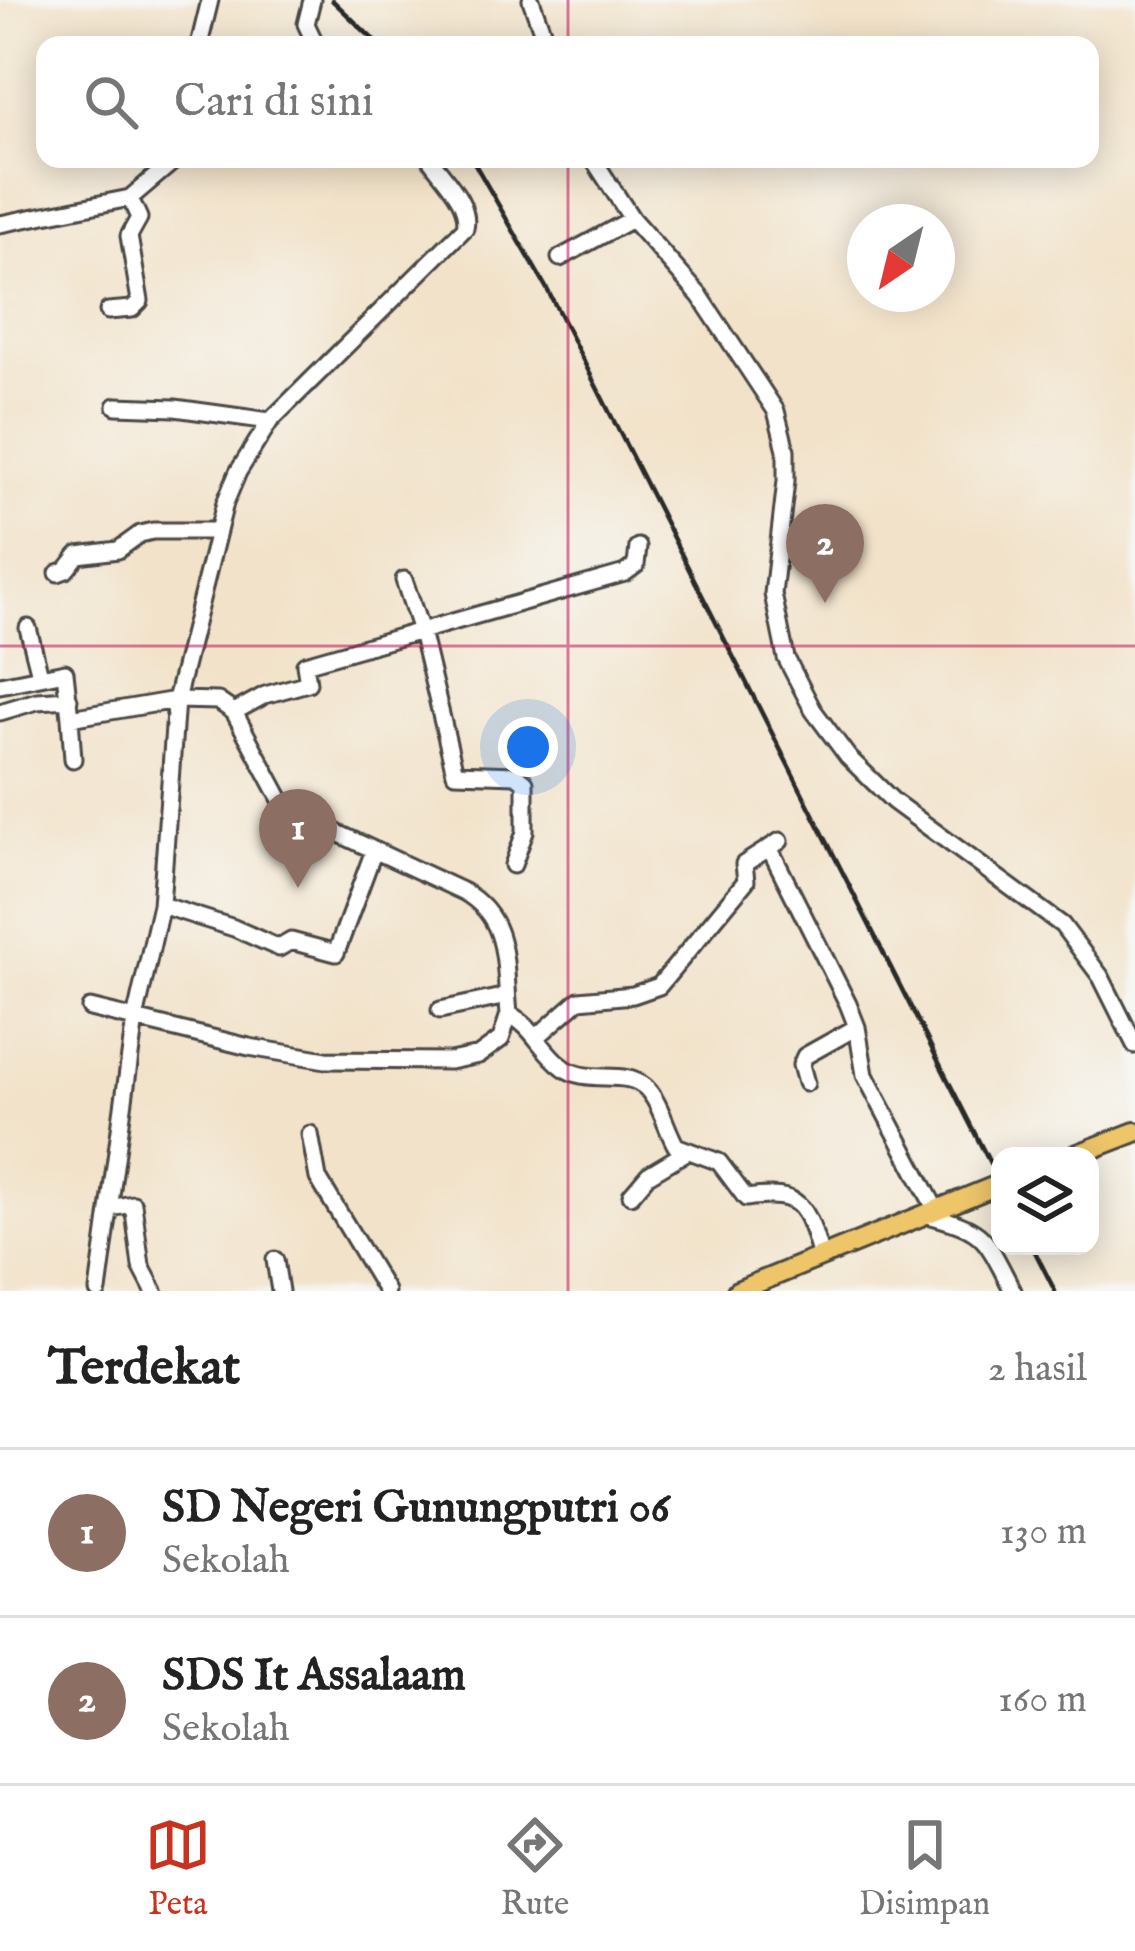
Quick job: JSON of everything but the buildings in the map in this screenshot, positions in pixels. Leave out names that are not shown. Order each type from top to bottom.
[{"type":"main road","points":[[1096,1147],[1135,1132]]},
{"type":"main road","points":[[746,1289],[991,1187]]},
{"type":"street","points":[[201,36],[211,0]]},
{"type":"street","points":[[312,0],[306,24],[312,36]]},
{"type":"street","points":[[531,0],[544,36]]},
{"type":"street","points":[[0,224],[130,198],[165,168]]},
{"type":"street","points":[[98,1291],[135,1019],[160,905],[176,700],[216,531],[238,472],[270,421],[465,229],[464,206],[437,168]]},
{"type":"street","points":[[599,168],[632,219],[700,296],[776,411],[786,466],[773,594],[786,658],[813,710],[848,757],[893,801],[1062,925],[1101,977],[1135,1046]]},
{"type":"street","points":[[108,311],[132,309],[140,302],[129,243],[139,218],[130,198]]},
{"type":"street","points":[[560,258],[632,219]]},
{"type":"street","points":[[116,406],[176,408],[270,421]]},
{"type":"street","points":[[58,573],[78,555],[118,550],[143,533],[216,531]]},
{"type":"street","points":[[234,712],[265,695],[308,683],[305,664],[626,573],[636,566],[638,547]]},
{"type":"street","points":[[404,580],[455,772],[459,776],[516,775],[525,782],[525,832],[513,866]]},
{"type":"street","points":[[28,628],[40,675]]},
{"type":"street","points":[[0,685],[65,672],[73,759]]},
{"type":"street","points":[[0,712],[37,701],[69,699]]},
{"type":"street","points":[[70,718],[176,700],[218,700],[234,712],[286,809],[464,892],[488,909],[501,931],[508,1014],[501,1039],[492,1047],[450,1061],[300,1058],[90,1008]]},
{"type":"street","points":[[538,1036],[579,1000],[633,995],[659,986],[746,880],[743,864],[775,845],[857,1028],[866,1075],[930,1212],[984,1237],[1013,1291]]},
{"type":"street","points":[[160,905],[279,948],[291,941],[336,953],[374,853]]},
{"type":"street","points":[[440,1010],[507,995]]},
{"type":"street","points":[[508,1014],[538,1036],[560,1066],[577,1076],[629,1080],[644,1086],[674,1144],[719,1162],[746,1198],[773,1193],[796,1202],[821,1256]]},
{"type":"street","points":[[806,1083],[801,1065],[805,1056],[857,1028]]},
{"type":"street","points":[[310,1134],[318,1178],[386,1291]]},
{"type":"street","points":[[632,1195],[648,1174],[688,1151]]},
{"type":"street","points":[[110,1208],[134,1204],[141,1266],[154,1291]]},
{"type":"street","points":[[275,1260],[280,1291]]},
{"type":"railway","points":[[332,0],[370,36]]},
{"type":"railway","points":[[477,168],[547,289],[991,1165]]},
{"type":"railway","points":[[1037,1255],[1055,1291]]},
{"type":"place","name":"SDS It Assalaam","points":[[825,603]]},
{"type":"place","name":"SD Negeri Gunungputri 06","points":[[298,888]]}]
